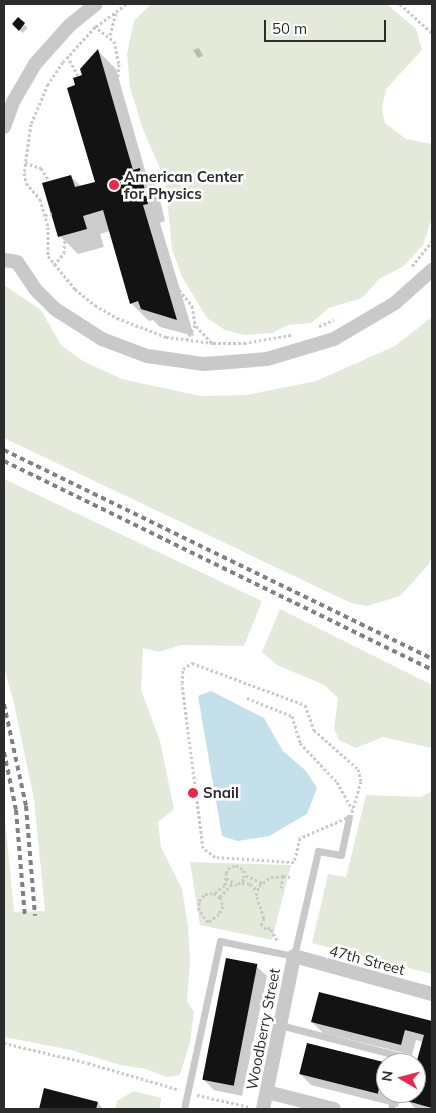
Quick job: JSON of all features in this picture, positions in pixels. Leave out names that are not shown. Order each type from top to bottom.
[{"type":"street","points":[[4,128],[13,102],[35,64],[70,25],[96,4]]},
{"type":"street","points":[[4,260],[17,262],[35,289],[55,309],[102,339],[147,356],[204,364],[267,359],[334,339],[395,303],[432,270]]},
{"type":"street","name":"47th Street","points":[[294,956],[432,994]]},
{"type":"street","name":"Woodberry Street","points":[[259,1109],[267,1092],[294,956]]},
{"type":"street","points":[[267,1092],[334,1109]]},
{"type":"lane","points":[[184,1109],[220,941],[294,956],[318,850],[341,856],[350,815]]},
{"type":"lane","points":[[280,1025],[388,1053]]},
{"type":"path","points":[[126,4],[95,26],[67,56],[39,104],[31,124],[25,163],[26,183],[40,199],[48,228],[46,246],[54,265],[75,289],[117,318],[166,338],[213,343],[244,343],[301,332]]},
{"type":"path","points":[[400,4],[432,33]]},
{"type":"path","points":[[120,7],[111,22],[110,35],[119,64],[117,88],[176,286],[192,306],[195,326],[213,343]]},
{"type":"path","points":[[95,26],[110,35]]},
{"type":"path","points":[[67,56],[78,75]]},
{"type":"path","points":[[25,163],[40,168],[49,181]]},
{"type":"path","points":[[45,215],[52,213]]},
{"type":"path","points":[[54,265],[64,253],[65,235]]},
{"type":"path","points":[[407,272],[432,241]]},
{"type":"path","points":[[310,329],[343,315]]},
{"type":"path","points":[[186,340],[195,326]]},
{"type":"path","points":[[192,663],[217,671],[305,705],[314,730],[358,769],[361,781],[350,815],[300,838],[294,862],[234,859],[205,852],[182,673],[186,664],[192,663]]},
{"type":"path","points":[[248,698],[292,716],[300,743],[338,782],[350,815]]},
{"type":"path","points":[[214,893],[220,897],[222,911],[212,921],[205,920],[199,901],[205,894],[214,893],[225,886],[228,869],[236,865],[245,874],[262,883]]},
{"type":"path","points":[[242,883],[245,874]]},
{"type":"path","points":[[281,888],[283,876]]},
{"type":"path","points":[[277,940],[270,928],[266,929],[262,926],[264,918],[256,901],[257,890],[262,883],[271,877],[290,877]]},
{"type":"path","points":[[226,878],[232,884]]},
{"type":"path","points":[[220,897],[232,884],[250,884],[257,890]]},
{"type":"path","points":[[4,1044],[96,1065],[181,1091]]},
{"type":"path","points":[[195,1094],[259,1109]]},
{"type":"green space","points":[[151,4],[387,4],[416,29],[422,50],[386,89],[382,109],[385,123],[406,139],[432,144],[432,217],[423,245],[404,266],[379,279],[362,298],[329,308],[311,323],[288,325],[272,333],[245,335],[225,330],[207,318],[182,277],[172,249],[165,180],[142,127],[130,87],[127,54],[134,21]]},
{"type":"green space","points":[[4,285],[41,310],[61,345],[83,361],[122,379],[200,396],[246,395],[316,381],[395,346],[432,317],[432,555],[429,564],[400,596],[367,606],[351,603],[4,438]]},
{"type":"green space","points":[[4,479],[262,601],[244,646],[181,645],[159,652],[143,648],[141,690],[160,741],[174,809],[158,822],[161,847],[182,889],[188,926],[190,962],[187,1001],[194,1012],[190,1042],[180,1075],[167,1077],[146,1069],[120,1065],[71,1050],[4,1037],[4,809],[14,912],[45,911],[34,799],[13,699],[4,668]]},
{"type":"green space","points":[[280,609],[432,685],[432,748],[383,737],[356,748],[339,740],[334,729],[338,698],[324,685],[277,665],[262,652]]},
{"type":"green space","points":[[432,791],[432,974],[312,943],[328,874],[346,877],[366,795],[421,797]]},
{"type":"green space","points":[[190,862],[291,865],[272,940],[200,925]]},
{"type":"green space","points":[[134,1091],[161,1098],[160,1109],[115,1109],[117,1101]]},
{"type":"water","points":[[211,691],[264,718],[283,751],[306,771],[317,788],[307,814],[269,836],[238,841],[222,836],[198,696]]},
{"type":"building","points":[[18,17],[25,23],[19,31],[12,24]]},
{"type":"building","name":"American Center for Physics","points":[[98,49],[133,170],[140,168],[148,204],[143,205],[177,320],[141,309],[138,301],[130,304],[103,210],[83,216],[87,229],[58,237],[42,183],[71,175],[75,187],[95,182],[67,88],[75,85],[73,78],[82,75],[80,69]]},
{"type":"building","points":[[226,958],[257,964],[234,1086],[202,1080]]},
{"type":"building","points":[[319,992],[432,1021],[432,1108],[414,1103],[426,1103],[426,1053],[419,1053],[424,1035],[405,1030],[401,1045],[311,1022]]},
{"type":"building","points":[[307,1043],[376,1060],[376,1093],[299,1074]]},
{"type":"building","points":[[44,1088],[98,1102],[96,1109],[39,1109]]},
{"type":"railway","points":[[4,450],[432,659]]},
{"type":"railway","points":[[4,461],[432,670]]},
{"type":"railway","points":[[4,704],[26,806],[35,916]]},
{"type":"railway","points":[[4,752],[16,810],[25,917]]},
{"type":"place","name":"American Center for Physics","points":[[114,185]]},
{"type":"place","name":"Snail","points":[[193,793]]}]
